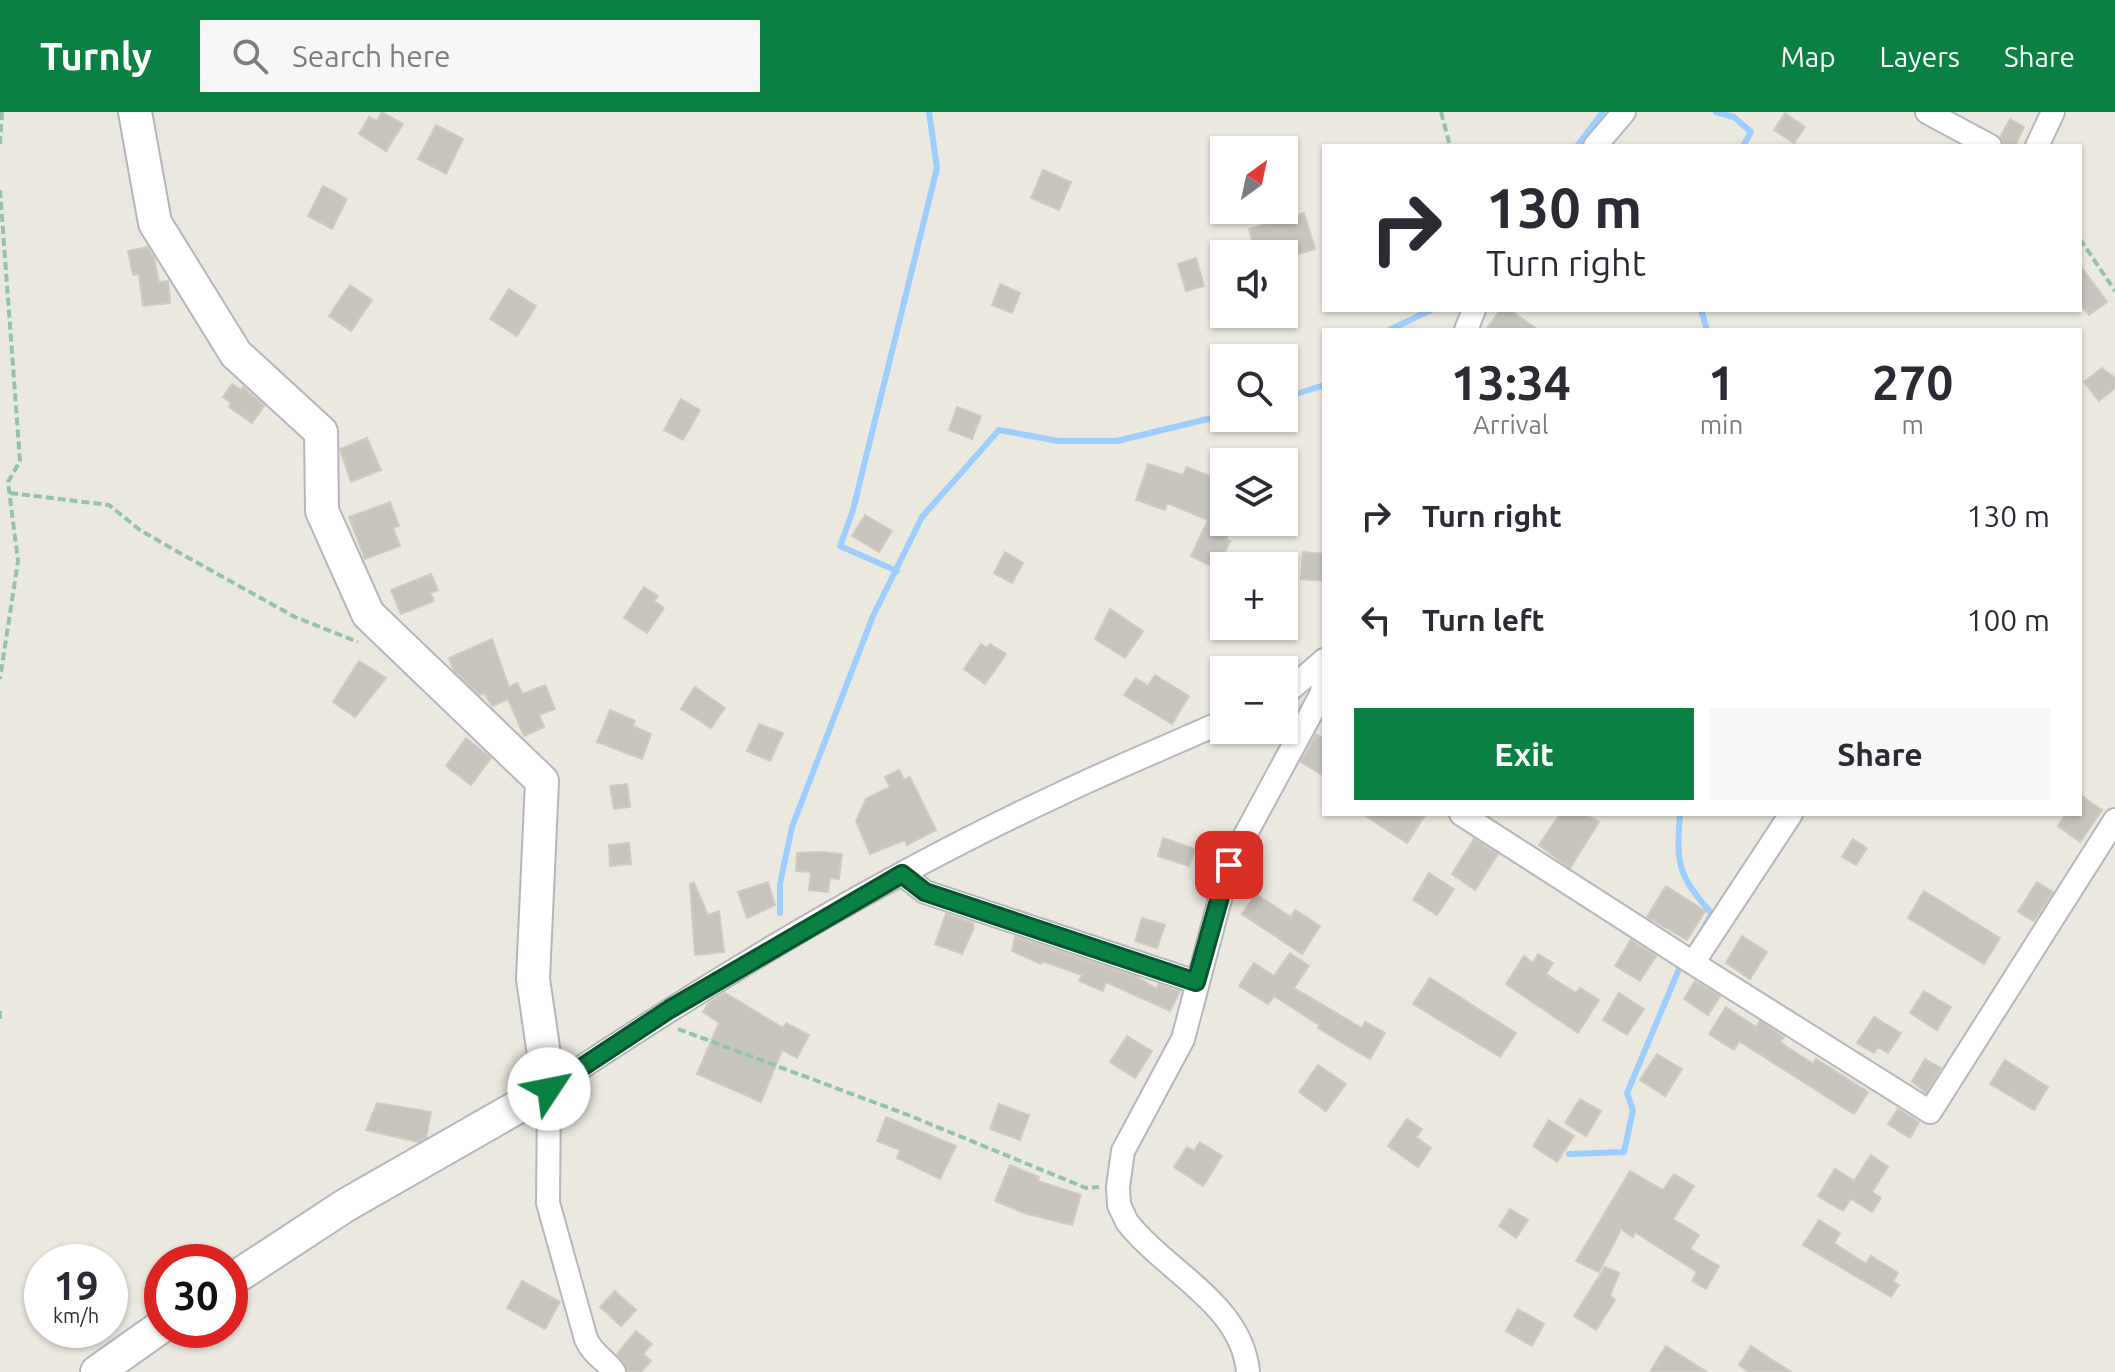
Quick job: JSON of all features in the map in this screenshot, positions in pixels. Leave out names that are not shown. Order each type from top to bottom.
[{"type":"street","points":[[135,112],[155,223],[236,354],[321,432],[322,511],[368,614],[542,781],[533,979],[549,1089],[546,1150],[551,1220],[586,1339],[593,1355],[608,1363],[614,1372]]},
{"type":"street","points":[[1597,144],[1624,112]]},
{"type":"street","points":[[1927,112],[1986,144]]},
{"type":"street","points":[[2038,144],[2053,112]]},
{"type":"street","points":[[1298,683],[1322,663]]},
{"type":"street","points":[[1248,1372],[1246,1351],[1239,1334],[1215,1306],[1138,1236],[1119,1205],[1118,1169],[1126,1143],[1183,1039],[1229,865],[1316,721],[1322,693]]},
{"type":"street","points":[[248,1269],[346,1205],[549,1089],[653,1019],[902,874],[1056,795],[1210,727]]},
{"type":"street","points":[[1464,816],[1930,1112],[2115,820]]},
{"type":"street","points":[[1693,963],[1790,816]]},
{"type":"street","points":[[902,874],[925,892],[1196,982]]},
{"type":"street","points":[[97,1372],[144,1339]]},
{"type":"path","points":[[0,144],[2,112]]},
{"type":"path","points":[[1441,112],[1449,144]]},
{"type":"path","points":[[0,190],[20,461],[8,482],[18,561],[0,679]]},
{"type":"path","points":[[2082,242],[2115,291]]},
{"type":"path","points":[[10,493],[109,505],[140,530],[295,617],[368,646]]},
{"type":"path","points":[[0,1011],[0,1019]]},
{"type":"path","points":[[653,1019],[908,1115],[1086,1188],[1118,1187]]},
{"type":"building","points":[[382,112],[403,124],[386,151],[359,134],[369,117],[377,121]]},
{"type":"building","points":[[1785,113],[1805,127],[1794,143],[1774,130]]},
{"type":"building","points":[[2010,119],[2024,127],[2016,144],[2003,144],[2000,137]]},
{"type":"building","points":[[436,125],[463,139],[446,174],[418,159]]},
{"type":"building","points":[[1043,170],[1071,182],[1059,210],[1031,198]]},
{"type":"building","points":[[323,186],[347,199],[332,229],[308,216]]},
{"type":"building","points":[[1304,213],[1315,249],[1298,254],[1298,240],[1252,240],[1249,229],[1266,224],[1298,224],[1298,215]]},
{"type":"building","points":[[147,247],[154,258],[159,282],[168,281],[170,303],[143,306],[139,274],[133,275],[128,251]]},
{"type":"building","points":[[1196,258],[1204,286],[1186,291],[1178,264]]},
{"type":"building","points":[[2082,268],[2107,302],[2089,315],[2082,306]]},
{"type":"building","points":[[1000,284],[1020,293],[1012,313],[992,305]]},
{"type":"building","points":[[350,285],[372,300],[351,331],[329,316]]},
{"type":"building","points":[[509,289],[536,306],[517,336],[490,319]]},
{"type":"building","points":[[1499,312],[1513,312],[1535,328],[1487,328]]},
{"type":"building","points":[[2102,368],[2115,378],[2115,388],[2099,401],[2084,382]]},
{"type":"building","points":[[232,384],[241,390],[243,387],[264,406],[252,423],[229,407],[231,403],[223,397]]},
{"type":"building","points":[[681,399],[700,410],[683,440],[664,430]]},
{"type":"building","points":[[957,407],[981,416],[972,439],[949,430]]},
{"type":"building","points":[[367,438],[381,470],[351,482],[340,449]]},
{"type":"building","points":[[1148,464],[1183,475],[1187,467],[1210,476],[1210,536],[1228,536],[1226,540],[1230,541],[1225,552],[1210,552],[1210,566],[1191,556],[1208,520],[1167,503],[1165,510],[1136,500]]},
{"type":"building","points":[[390,502],[399,526],[393,528],[400,546],[365,559],[349,517]]},
{"type":"building","points":[[865,515],[892,531],[879,552],[852,536]]},
{"type":"building","points":[[1005,552],[1023,563],[1012,583],[994,573]]},
{"type":"building","points":[[1303,552],[1322,554],[1322,581],[1301,579]]},
{"type":"building","points":[[431,574],[438,590],[430,593],[434,601],[401,614],[391,590]]},
{"type":"building","points":[[644,587],[658,596],[654,601],[664,608],[647,633],[624,618]]},
{"type":"building","points":[[1110,609],[1143,631],[1125,658],[1095,639]]},
{"type":"building","points":[[492,639],[509,687],[517,683],[523,694],[545,685],[555,709],[539,715],[544,727],[524,736],[508,699],[492,706],[484,693],[480,695],[454,671],[449,658]]},
{"type":"building","points":[[981,644],[987,648],[990,644],[1006,654],[985,684],[964,669]]},
{"type":"building","points":[[359,661],[386,678],[355,717],[333,702]]},
{"type":"building","points":[[1155,675],[1189,696],[1172,724],[1124,695],[1136,678],[1148,686]]},
{"type":"building","points":[[695,687],[725,708],[711,728],[681,709]]},
{"type":"building","points":[[610,710],[635,721],[633,726],[651,734],[642,759],[597,742]]},
{"type":"building","points":[[759,724],[783,733],[770,761],[747,751]]},
{"type":"building","points":[[1316,734],[1322,738],[1322,775],[1301,762]]},
{"type":"building","points":[[466,738],[491,758],[471,785],[446,766]]},
{"type":"building","points":[[899,770],[904,780],[910,777],[936,830],[907,845],[905,840],[870,854],[856,821],[866,799],[890,787],[885,777]]},
{"type":"building","points":[[627,784],[630,807],[614,809],[610,786]]},
{"type":"building","points":[[2082,796],[2102,810],[2080,842],[2058,826],[2065,816],[2082,816]]},
{"type":"building","points":[[1366,816],[1425,816],[1407,843]]},
{"type":"building","points":[[1559,816],[1588,816],[1599,822],[1570,868],[1539,845]]},
{"type":"building","points":[[1163,838],[1195,849],[1189,866],[1158,856]]},
{"type":"building","points":[[1474,839],[1498,854],[1475,890],[1452,874]]},
{"type":"building","points":[[1853,839],[1867,848],[1856,865],[1842,857]]},
{"type":"building","points":[[629,843],[631,864],[610,866],[609,845]]},
{"type":"building","points":[[797,853],[842,854],[839,879],[830,878],[828,892],[809,890],[811,872],[796,871]]},
{"type":"building","points":[[1429,873],[1454,889],[1437,915],[1413,900]]},
{"type":"building","points":[[768,882],[775,905],[747,918],[738,892]]},
{"type":"building","points":[[2037,882],[2053,892],[2034,921],[2018,912]]},
{"type":"building","points":[[694,883],[708,915],[719,911],[724,952],[695,955],[690,884]]},
{"type":"building","points":[[1666,886],[1705,911],[1687,940],[1647,917]]},
{"type":"building","points":[[1924,891],[2000,938],[1984,964],[1908,918]]},
{"type":"building","points":[[1256,894],[1291,917],[1295,910],[1320,926],[1302,954],[1242,914]]},
{"type":"building","points":[[946,914],[973,923],[974,928],[962,954],[935,944]]},
{"type":"building","points":[[1142,918],[1165,925],[1157,948],[1135,941]]},
{"type":"building","points":[[1742,936],[1767,952],[1750,979],[1726,963]]},
{"type":"building","points":[[1015,937],[1137,977],[1157,989],[1158,984],[1180,991],[1170,1011],[1106,982],[1103,991],[1079,981],[1082,975],[1042,961],[1041,964],[1012,951]]},
{"type":"building","points":[[1631,940],[1656,956],[1640,981],[1615,966]]},
{"type":"building","points":[[1290,953],[1309,966],[1294,988],[1362,1028],[1365,1022],[1385,1033],[1370,1059],[1318,1028],[1319,1025],[1274,996],[1268,1004],[1239,986],[1254,963],[1274,976]]},
{"type":"building","points":[[1538,954],[1553,963],[1546,974],[1576,993],[1580,988],[1599,1000],[1578,1033],[1506,984],[1524,956],[1533,963]]},
{"type":"building","points":[[1430,978],[1516,1033],[1500,1057],[1413,1004]]},
{"type":"building","points":[[1695,981],[1720,996],[1708,1015],[1684,999]]},
{"type":"building","points":[[1924,991],[1951,1007],[1937,1030],[1910,1013]]},
{"type":"building","points":[[725,993],[783,1028],[786,1023],[809,1035],[797,1058],[782,1050],[761,1102],[697,1074],[719,1023],[703,1012],[709,1003]]},
{"type":"building","points":[[1619,993],[1644,1009],[1627,1035],[1603,1020]]},
{"type":"building","points":[[1726,1007],[1756,1027],[1760,1021],[1784,1037],[1780,1042],[1813,1064],[1816,1059],[1868,1092],[1854,1114],[1739,1041],[1734,1050],[1709,1034]]},
{"type":"building","points":[[1874,1017],[1901,1033],[1888,1053],[1878,1047],[1874,1053],[1857,1043]]},
{"type":"building","points":[[1127,1036],[1152,1051],[1135,1078],[1110,1062]]},
{"type":"building","points":[[1657,1054],[1682,1069],[1665,1096],[1640,1080]]},
{"type":"building","points":[[1925,1059],[1941,1068],[1926,1093],[1912,1081]]},
{"type":"building","points":[[2005,1060],[2048,1087],[2034,1110],[1990,1084]]},
{"type":"building","points":[[1318,1065],[1346,1084],[1326,1111],[1299,1092]]},
{"type":"building","points":[[1580,1099],[1601,1111],[1586,1136],[1565,1123]]},
{"type":"building","points":[[377,1103],[431,1112],[426,1138],[418,1142],[366,1130]]},
{"type":"building","points":[[999,1104],[1029,1115],[1020,1140],[990,1129]]},
{"type":"building","points":[[1898,1109],[1919,1122],[1910,1138],[1888,1124]]},
{"type":"building","points":[[886,1117],[956,1146],[940,1179],[897,1158],[900,1150],[877,1141]]},
{"type":"building","points":[[1407,1119],[1422,1129],[1416,1137],[1431,1148],[1418,1167],[1388,1146]]},
{"type":"building","points":[[1549,1120],[1574,1136],[1557,1162],[1533,1146]]},
{"type":"building","points":[[1200,1142],[1222,1156],[1203,1186],[1174,1167],[1187,1147],[1194,1151]]},
{"type":"building","points":[[1871,1155],[1888,1167],[1872,1192],[1881,1198],[1872,1212],[1851,1199],[1843,1211],[1818,1196],[1835,1169],[1854,1181]]},
{"type":"building","points":[[1010,1165],[1039,1177],[1038,1181],[1081,1195],[1072,1225],[1024,1213],[995,1201]]},
{"type":"building","points":[[1630,1171],[1663,1190],[1674,1174],[1694,1186],[1673,1219],[1699,1235],[1690,1249],[1719,1266],[1706,1289],[1692,1281],[1697,1272],[1635,1232],[1633,1237],[1621,1229],[1599,1272],[1576,1261]]},
{"type":"building","points":[[1510,1209],[1528,1220],[1516,1238],[1499,1226]]},
{"type":"building","points":[[1819,1220],[1840,1233],[1834,1243],[1866,1264],[1871,1256],[1898,1273],[1893,1281],[1899,1285],[1891,1297],[1803,1245]]},
{"type":"building","points":[[1605,1267],[1619,1273],[1610,1296],[1615,1300],[1596,1330],[1574,1316]]},
{"type":"building","points":[[522,1281],[560,1302],[545,1329],[507,1308]]},
{"type":"building","points":[[615,1291],[636,1310],[621,1326],[600,1307]]},
{"type":"building","points":[[1518,1309],[1544,1324],[1532,1346],[1506,1331]]},
{"type":"building","points":[[636,1331],[652,1344],[643,1354],[651,1361],[641,1372],[628,1372],[617,1354]]},
{"type":"building","points":[[1666,1346],[1707,1372],[1650,1372]]},
{"type":"building","points":[[1751,1346],[1791,1372],[1749,1372],[1739,1365]]},
{"type":"waterway","points":[[897,571],[840,546],[853,510],[937,168],[929,112]]},
{"type":"waterway","points":[[1579,144],[1603,112]]},
{"type":"waterway","points":[[1716,112],[1734,117],[1751,132],[1744,144]]},
{"type":"waterway","points":[[1393,328],[1427,312]]},
{"type":"waterway","points":[[1702,312],[1706,328]]},
{"type":"waterway","points":[[1298,393],[1322,386]]},
{"type":"waterway","points":[[780,913],[780,884],[792,827],[873,616],[922,517],[999,430],[1058,441],[1117,441],[1210,418]]},
{"type":"waterway","points":[[1680,816],[1679,858],[1686,879],[1712,914],[1705,925]]},
{"type":"waterway","points":[[1569,1154],[1624,1152],[1633,1110],[1627,1093],[1682,962]]},
{"type":"route","points":[[549,1089],[670,1009],[902,874],[925,892],[1196,982],[1229,865]]}]
